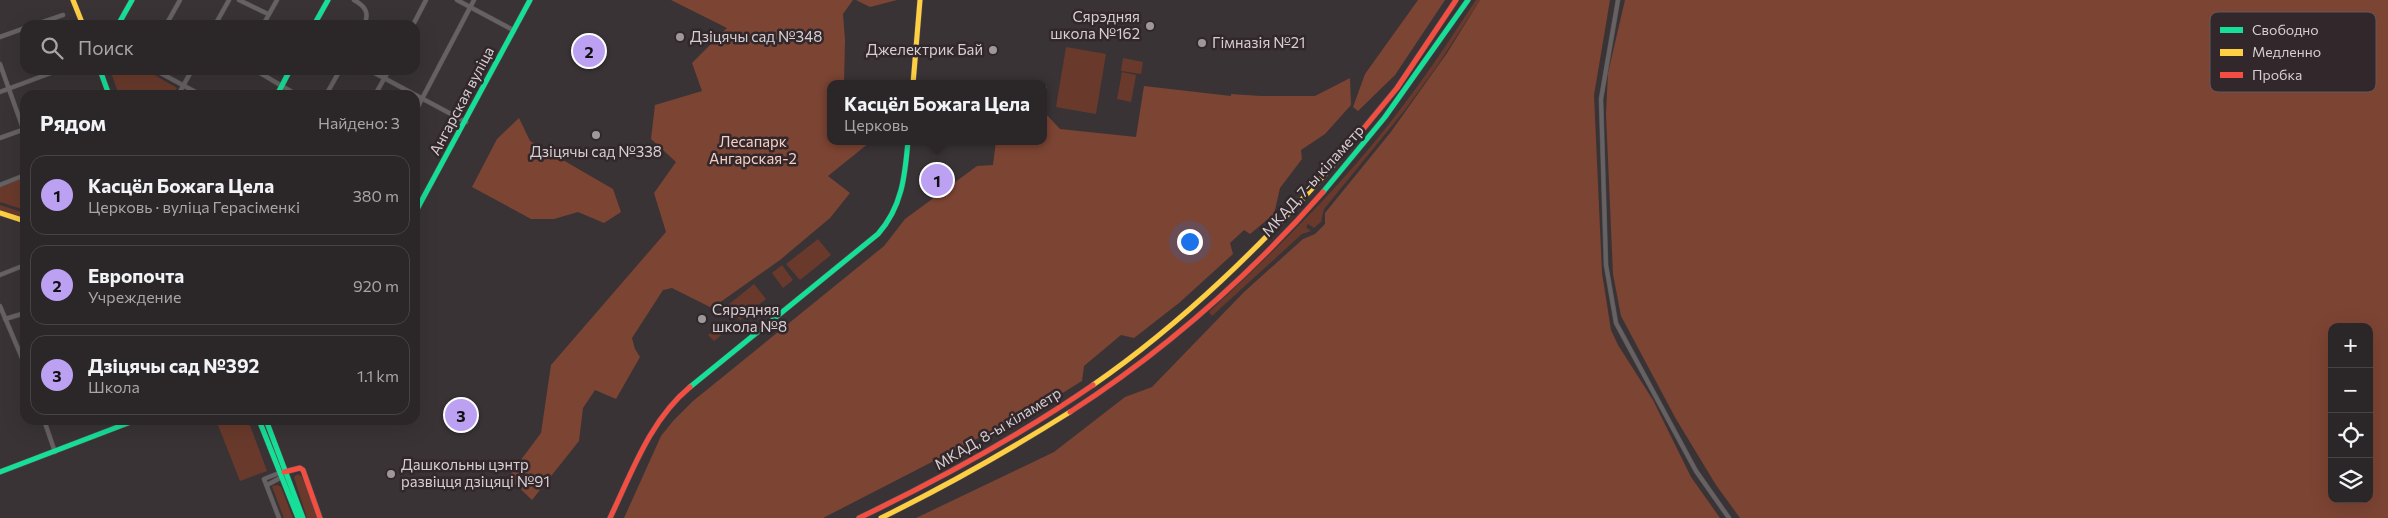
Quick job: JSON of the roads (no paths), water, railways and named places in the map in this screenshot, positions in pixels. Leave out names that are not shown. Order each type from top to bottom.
[{"type":"main road","points":[[73,0],[81,20]]},
{"type":"main road","points":[[121,20],[132,0]]},
{"type":"main road","points":[[317,20],[328,0]]},
{"type":"main road","name":"Ангарская вуліца","points":[[420,203],[466,122],[530,0]]},
{"type":"main road","points":[[913,80],[920,0]]},
{"type":"main road","name":"МКАД, 7-ы кіламетр","points":[[1144,348],[1260,244],[1338,160],[1401,82],[1456,0]]},
{"type":"main road","name":"МКАД, 7-ы кіламетр","points":[[1149,355],[1256,260],[1354,157],[1412,83],[1468,0]]},
{"type":"main road","points":[[102,75],[108,90]]},
{"type":"main road","points":[[279,90],[287,75]]},
{"type":"main road","points":[[610,518],[648,436],[679,396],[883,228],[899,204],[904,188],[908,145]]},
{"type":"main road","points":[[0,213],[20,219]]},
{"type":"main road","name":"МКАД, 8-ы кіламетр","points":[[858,518],[975,460],[1055,411],[1144,348]]},
{"type":"main road","name":"МКАД, 8-ы кіламетр","points":[[881,518],[981,467],[1054,422],[1149,355]]},
{"type":"main road","points":[[0,472],[122,425]]},
{"type":"main road","points":[[261,425],[298,518]]},
{"type":"main road","points":[[268,425],[303,518]]},
{"type":"main road","points":[[280,476],[300,468],[303,470],[320,518]]},
{"type":"street","points":[[169,20],[180,0]]},
{"type":"street","points":[[219,20],[229,0]]},
{"type":"street","points":[[239,0],[268,14]]},
{"type":"street","points":[[265,20],[277,0]]},
{"type":"street","points":[[354,0],[364,5],[367,12],[367,20]]},
{"type":"street","points":[[416,20],[426,0]]},
{"type":"street","points":[[456,0],[513,30]]},
{"type":"street","points":[[420,103],[474,0]]},
{"type":"street","points":[[1618,0],[1601,99],[1606,265],[1616,323],[1696,471],[1729,518]]},
{"type":"street","points":[[48,20],[62,15]]},
{"type":"street","points":[[0,37],[20,30]]},
{"type":"street","points":[[0,64],[20,120]]},
{"type":"street","points":[[0,92],[46,75]]},
{"type":"street","points":[[164,75],[192,90]]},
{"type":"street","points":[[180,90],[189,75]]},
{"type":"street","points":[[262,75],[288,90]]},
{"type":"street","points":[[329,90],[337,75]]},
{"type":"street","points":[[378,75],[407,90]]},
{"type":"street","points":[[378,90],[386,75]]},
{"type":"street","points":[[420,96],[466,122]]},
{"type":"street","points":[[0,138],[20,132]]},
{"type":"street","points":[[0,184],[20,177]]},
{"type":"street","points":[[0,275],[20,267]]},
{"type":"street","points":[[0,306],[20,354]]},
{"type":"street","points":[[5,319],[20,315]]},
{"type":"street","points":[[46,425],[55,452]]},
{"type":"street","points":[[279,518],[264,479],[280,476]]},
{"type":"street","points":[[267,485],[280,476]]},
{"type":"place","name":"Сярэдняя школа №162","points":[[1150,26]]},
{"type":"place","name":"Дзіцячы сад №348","points":[[680,37]]},
{"type":"place","name":"Гімназія №21","points":[[1202,43]]},
{"type":"place","name":"Джелектрик Бай","points":[[993,50]]},
{"type":"place","name":"Европочта","points":[[589,51]]},
{"type":"place","name":"Дзіцячы сад №338","points":[[596,135]]},
{"type":"place","name":"Касцёл Божага Цела","points":[[937,180]]},
{"type":"place","name":"Сярэдняя школа №8","points":[[702,319]]},
{"type":"place","name":"Дзіцячы сад №392","points":[[461,415]]},
{"type":"place","name":"Дашкольны цэнтр развіцця дзіцяці №91","points":[[391,474]]},
{"type":"park label","name":"Лесапарк Ангарская-2","points":[[753,150]]}]
